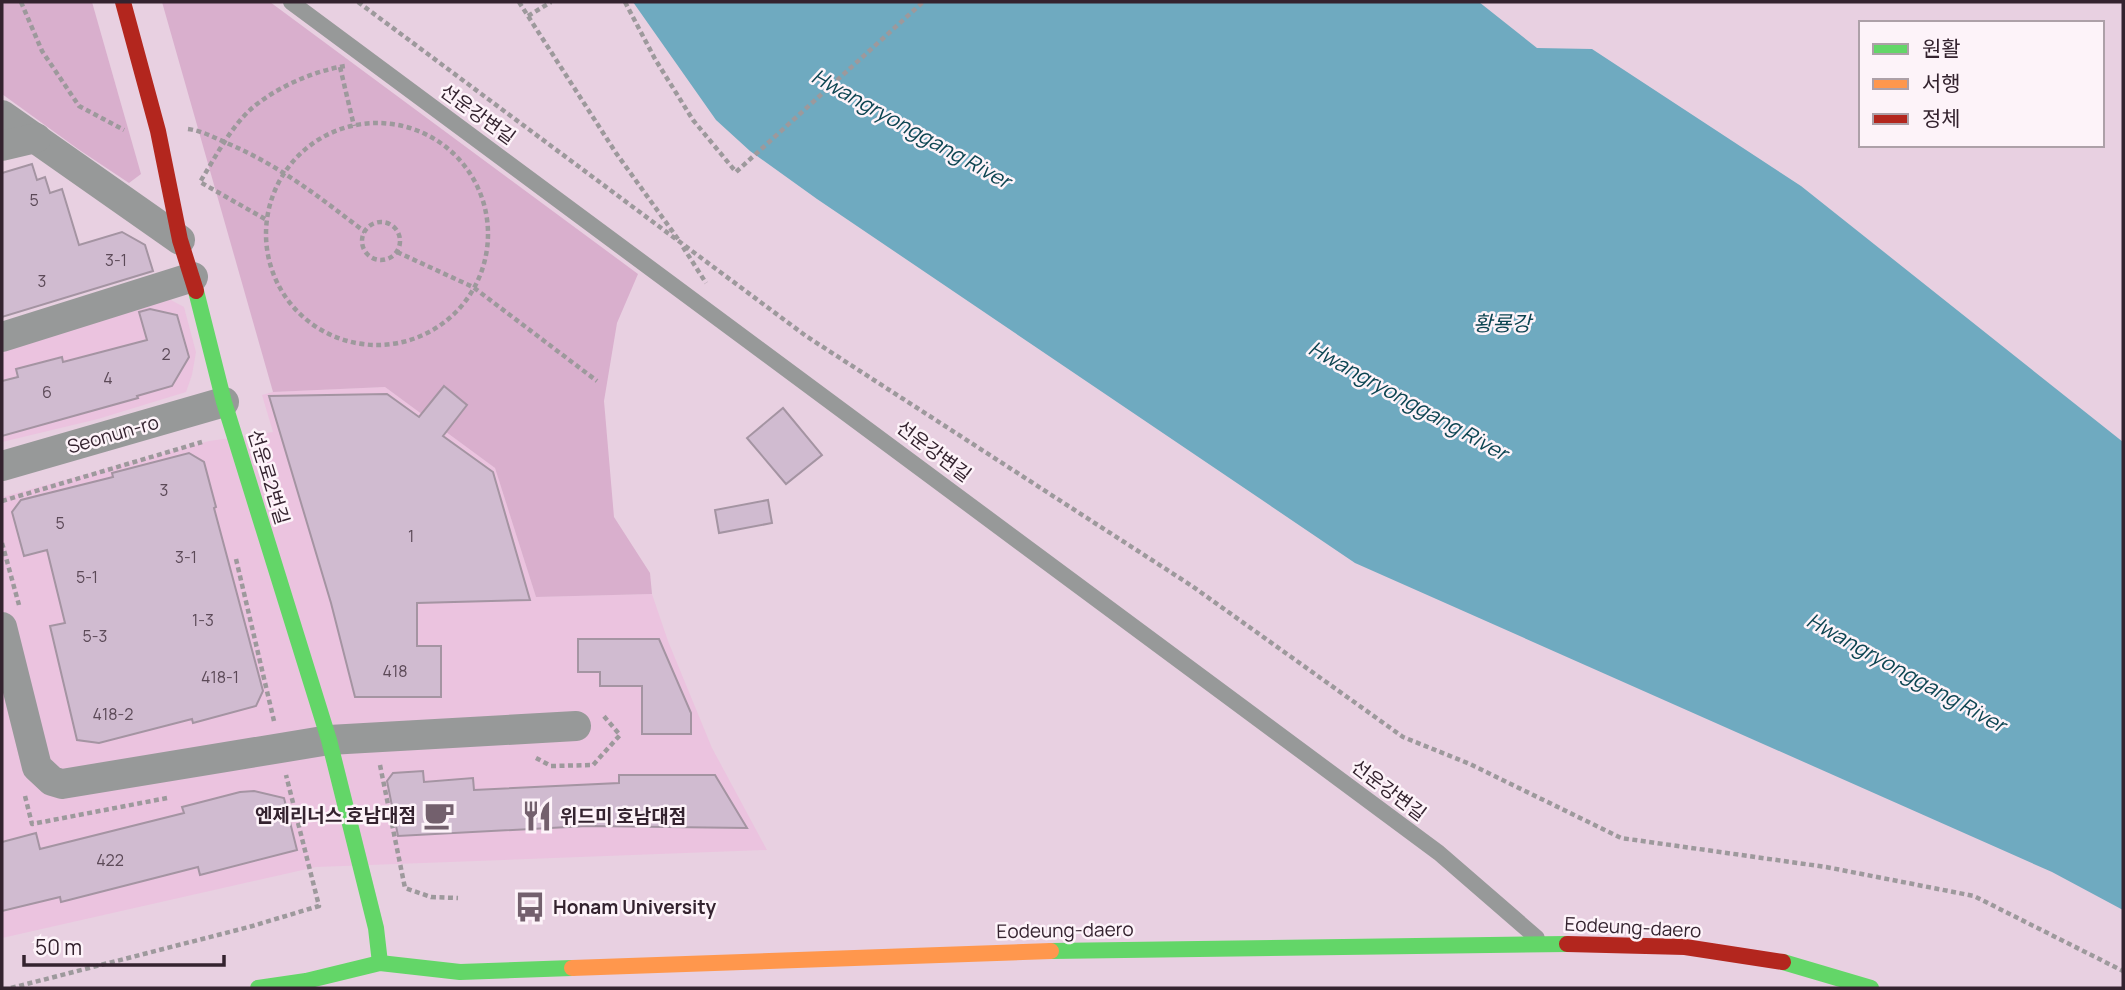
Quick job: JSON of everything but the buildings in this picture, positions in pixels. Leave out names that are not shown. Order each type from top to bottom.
[{"type":"main road","name":"선운로2번길","points":[[123,2],[158,131],[180,240],[193,277],[224,401],[329,740],[376,928],[380,969]]},
{"type":"main road","name":"Eodeung-daero","points":[[258,988],[380,969],[460,972],[1037,951],[1544,944],[1685,947],[1793,964],[1871,988]]},
{"type":"street","points":[[2,115],[180,240]]},
{"type":"street","points":[[2,146],[36,138]]},
{"type":"street","points":[[2,337],[193,277]]},
{"type":"street","name":"Seonun-ro","points":[[2,466],[224,401]]},
{"type":"street","points":[[11,617],[37,767],[52,781],[72,783],[329,740],[576,726]]},
{"type":"lane","name":"선운강변길","points":[[291,2],[1438,853],[1544,944]]},
{"type":"path","points":[[21,2],[42,51],[79,106],[129,133]]},
{"type":"path","points":[[358,2],[806,336],[1192,586],[1403,737],[1492,774],[1620,838],[1826,867],[1973,896],[2123,971]]},
{"type":"path","points":[[519,2],[616,153],[702,275],[725,322]]},
{"type":"path","points":[[528,16],[551,2]]},
{"type":"path","points":[[625,2],[655,59],[693,120],[736,172],[923,2]]},
{"type":"path","points":[[265,219],[200,181],[225,142],[249,110],[276,92],[308,77],[340,67],[373,62]]},
{"type":"path","points":[[340,67],[354,126]]},
{"type":"path","points":[[371,123],[407,127],[440,142],[466,167],[483,199],[489,235],[482,271],[465,303],[438,327],[405,342],[369,345],[332,336],[301,316],[278,286],[266,251],[265,219],[279,179],[303,150],[335,130],[354,126],[371,123]]},
{"type":"path","points":[[187,129],[225,142],[285,172],[365,232]]},
{"type":"path","points":[[380,221],[389,223],[396,228],[400,236],[397,252],[383,260],[374,259],[367,254],[363,246],[365,232],[372,224],[380,221]]},
{"type":"path","points":[[397,252],[473,287],[597,381]]},
{"type":"path","points":[[2,501],[209,441]]},
{"type":"path","points":[[2,543],[11,617]]},
{"type":"path","points":[[234,548],[274,723]]},
{"type":"path","points":[[11,988],[249,927],[319,906],[286,775]]},
{"type":"path","points":[[431,897],[458,898]]},
{"type":"shaded area","points":[[2,2],[92,2],[141,174],[129,183],[2,94]]},
{"type":"shaded area","points":[[162,2],[270,2],[638,274],[617,323],[604,401],[614,517],[650,573],[652,594],[536,597],[495,468],[385,387],[273,392]]},
{"type":"shaded area","points":[[169,299],[184,307],[196,352],[186,392],[98,419],[2,442],[2,349]]},
{"type":"shaded area","points":[[385,387],[495,468],[536,597],[652,594],[668,641],[712,748],[767,850],[316,867],[2,938],[2,497],[209,441],[273,432],[262,395],[273,392]]},
{"type":"water","name":"황룡강","points":[[633,2],[1479,2],[1537,48],[1592,49],[1801,186],[2123,442],[2123,910],[2052,872],[1355,563],[750,151],[716,120]]},
{"type":"traffic: fast","points":[[196,291],[224,402],[329,740],[376,928],[380,963]]},
{"type":"traffic: fast","points":[[1051,951],[1567,944]]},
{"type":"traffic: fast","points":[[1783,962],[1871,988]]},
{"type":"traffic: fast","points":[[258,988],[306,981],[380,963],[460,972],[572,968]]},
{"type":"traffic: slow","points":[[572,968],[1051,951]]},
{"type":"traffic: jam","points":[[123,2],[158,131],[180,240],[196,291]]},
{"type":"traffic: jam","points":[[1567,944],[1685,947],[1783,962]]},
{"type":"place","name":"엔제리너스 호남대점","points":[[439,815]]},
{"type":"place","name":"위드미 호남대점","points":[[537,816]]},
{"type":"place","name":"Honam University","points":[[530,907]]},
{"type":"water label","name":"Hwangryonggang River","points":[[911,129]]},
{"type":"water label","name":"Hwangryonggang River","points":[[1408,401]]},
{"type":"water label","name":"Hwangryonggang River","points":[[1906,673]]}]
